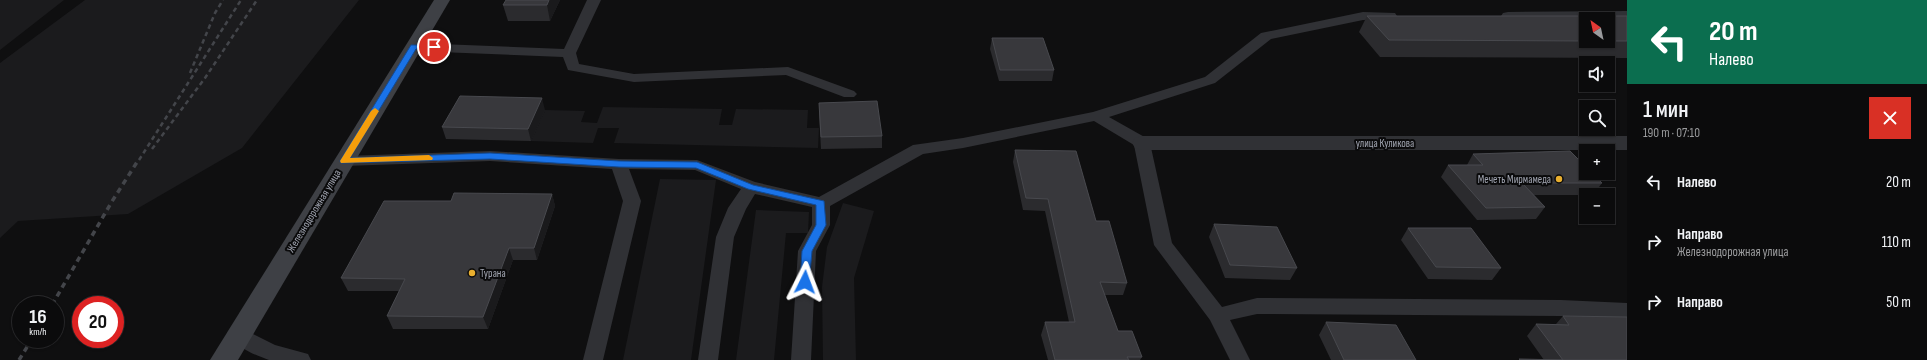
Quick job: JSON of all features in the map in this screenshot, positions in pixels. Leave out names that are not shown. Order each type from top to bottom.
[{"type":"main road","name":"Железнодорожная улица","points":[[224,360],[442,0]]},
{"type":"street","name":"улица Куликова","points":[[1142,143],[1627,143]]},
{"type":"lane","points":[[594,0],[569,53],[572,67],[634,78],[788,71],[850,94]]},
{"type":"lane","points":[[1495,16],[1627,15]]},
{"type":"lane","points":[[344,161],[490,156],[619,164],[697,165],[751,187],[821,203],[919,149],[963,143],[1096,116],[1210,80],[1266,36],[1363,16],[1402,16]]},
{"type":"lane","points":[[414,47],[569,53]]},
{"type":"lane","points":[[1096,116],[1142,143],[1163,245],[1218,316],[1240,360]]},
{"type":"lane","points":[[593,360],[632,201],[619,164]]},
{"type":"lane","points":[[708,360],[725,237],[737,208],[751,187]]},
{"type":"lane","points":[[802,360],[807,251],[821,225],[821,203]]},
{"type":"lane","points":[[1218,316],[1257,306],[1561,308],[1627,311]]},
{"type":"lane","points":[[239,335],[270,352],[301,360]]},
{"type":"shaded area","points":[[0,0],[64,0],[0,50]]},
{"type":"shaded area","points":[[85,0],[359,0],[242,148],[128,214],[18,221],[0,238],[0,63]]},
{"type":"shaded area","points":[[603,107],[722,109],[719,125],[732,125],[736,109],[808,110],[807,128],[819,128],[818,148],[614,143],[619,128],[598,128],[593,143],[531,141],[545,110],[585,111],[581,122],[597,123]]},
{"type":"shaded area","points":[[660,179],[716,180],[691,360],[623,360]]},
{"type":"shaded area","points":[[843,203],[874,211],[854,278],[856,360],[823,360],[822,287],[827,247]]},
{"type":"shaded area","points":[[756,210],[809,212],[808,233],[786,233],[774,360],[736,360]]},
{"type":"building","points":[[506,0],[549,0],[547,5],[503,5]]},
{"type":"building","points":[[1367,16],[1579,16],[1579,41],[1389,40]]},
{"type":"building","points":[[1615,16],[1627,16],[1627,41],[1615,41]]},
{"type":"building","points":[[992,38],[1043,38],[1054,70],[1000,70]]},
{"type":"building","points":[[460,96],[542,98],[528,129],[442,127]]},
{"type":"building","points":[[877,101],[882,136],[821,137],[819,103]]},
{"type":"building","points":[[1015,150],[1076,151],[1096,221],[1109,221],[1127,283],[1100,282],[1118,331],[1132,331],[1142,357],[1127,357],[1129,360],[1055,360],[1045,322],[1075,322],[1048,199],[1026,198]]},
{"type":"building","points":[[1570,151],[1579,160],[1579,180],[1599,180],[1602,183],[1522,183],[1545,207],[1486,208],[1448,165],[1483,165],[1473,154]]},
{"type":"building","points":[[454,193],[552,194],[534,248],[509,248],[483,317],[387,316],[405,279],[341,278],[384,201],[451,201]]},
{"type":"building","points":[[1214,224],[1277,227],[1297,268],[1230,265]]},
{"type":"building","points":[[1408,228],[1471,228],[1501,268],[1436,267]]},
{"type":"building","points":[[1563,316],[1627,317],[1627,360],[1563,360],[1536,324],[1569,325]]},
{"type":"building","points":[[1326,322],[1396,325],[1416,360],[1344,360]]},
{"type":"building","points":[[1519,359],[1563,360],[1520,360]]},
{"type":"railway","points":[[190,73],[215,13],[223,0]]},
{"type":"railway","points":[[139,160],[241,0]]},
{"type":"railway","points":[[152,149],[205,78],[257,0]]},
{"type":"railway","points":[[57,296],[111,203],[139,159]]},
{"type":"railway","points":[[19,360],[26,348]]},
{"type":"slow traffic","points":[[375,111],[344,161],[429,158]]},
{"type":"place","name":"Мечеть Мирмамеда","points":[[1559,179]]},
{"type":"place","name":"Турана","points":[[472,273]]},
{"type":"route","points":[[434,47],[414,47],[344,161],[490,156],[619,164],[697,165],[751,187],[821,203],[821,225],[807,251],[805,282]]}]
